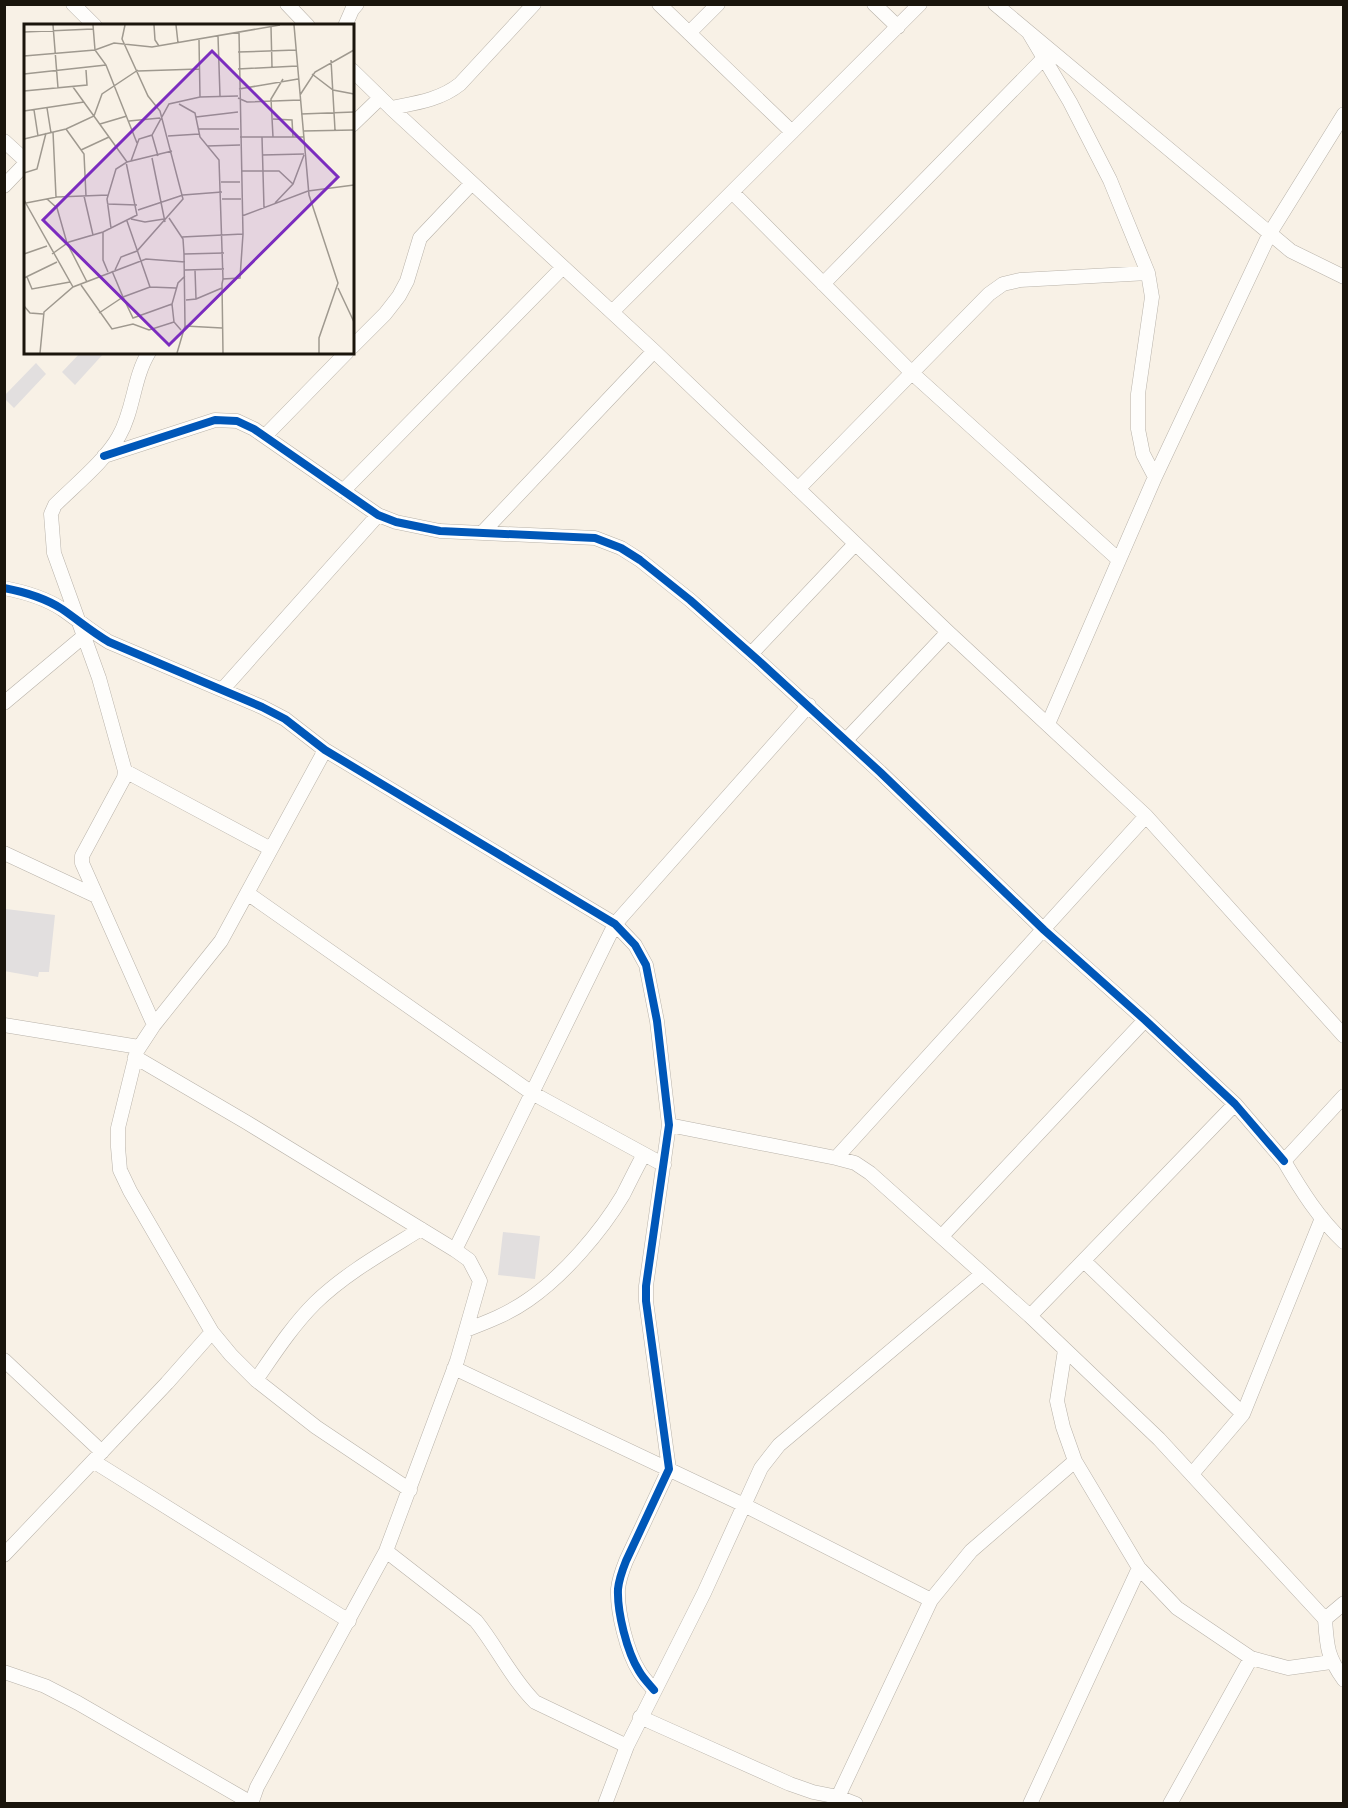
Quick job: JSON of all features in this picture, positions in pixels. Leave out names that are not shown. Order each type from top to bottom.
[{"type":"street","points":[[73,4],[93,24]]},
{"type":"street","points":[[287,4],[306,24]]},
{"type":"street","points":[[346,24],[357,4]]},
{"type":"street","points":[[391,108],[436,99],[450,92],[534,4]]},
{"type":"street","points":[[659,4],[792,132]]},
{"type":"street","points":[[688,33],[718,4]]},
{"type":"street","points":[[874,4],[898,27]]},
{"type":"street","points":[[612,312],[920,4]]},
{"type":"street","points":[[995,4],[1291,251],[1344,277]]},
{"type":"street","points":[[1029,33],[1070,102],[1110,180],[1148,273],[1152,297],[1138,394],[1138,429],[1143,454],[1155,477]]},
{"type":"street","points":[[823,284],[1044,58]]},
{"type":"street","points":[[354,72],[654,351],[948,632],[1146,816],[1344,1036]]},
{"type":"street","points":[[354,123],[380,98]]},
{"type":"street","points":[[1047,724],[1155,477],[1270,233],[1344,114]]},
{"type":"street","points":[[4,141],[24,160]]},
{"type":"street","points":[[4,186],[24,164]]},
{"type":"street","points":[[354,345],[385,314],[399,296],[407,281],[420,238],[472,183]]},
{"type":"street","points":[[732,192],[912,373],[1119,560]]},
{"type":"street","points":[[343,491],[563,267]]},
{"type":"street","points":[[798,489],[989,294],[1003,284],[1020,280],[1148,273]]},
{"type":"street","points":[[482,533],[654,351]]},
{"type":"street","points":[[147,354],[141,365],[132,403],[120,435],[104,456],[55,505],[51,514],[54,553],[99,678],[126,771],[82,856],[82,863],[154,1025]]},
{"type":"street","points":[[265,436],[345,354]]},
{"type":"street","points":[[104,456],[215,420],[237,421],[265,436],[378,515],[396,522],[440,531],[595,538],[621,548],[640,560],[690,600],[809,705],[1044,930],[1235,1104],[1284,1161],[1302,1191],[1344,1242]]},
{"type":"street","points":[[222,690],[378,515]]},
{"type":"street","points":[[752,654],[855,544]]},
{"type":"street","points":[[4,588],[24,591],[45,600],[61,609],[81,629],[262,706],[285,719],[325,750],[615,924],[635,945],[646,965],[657,1021],[669,1125],[646,1286],[646,1301],[669,1469],[626,1561],[620,1577],[618,1592],[631,1656],[654,1690]]},
{"type":"street","points":[[4,703],[81,629]]},
{"type":"street","points":[[846,740],[948,632]]},
{"type":"street","points":[[455,1250],[615,924],[809,705]]},
{"type":"street","points":[[325,750],[217,947],[154,1025],[137,1052],[118,1128],[120,1170],[212,1332],[231,1355],[256,1380],[316,1427],[410,1490]]},
{"type":"street","points":[[126,771],[271,849]]},
{"type":"street","points":[[836,1158],[1146,816]]},
{"type":"street","points":[[4,853],[96,896]]},
{"type":"street","points":[[247,893],[532,1093],[664,1165]]},
{"type":"street","points":[[942,1236],[1145,1020]]},
{"type":"street","points":[[4,1025],[137,1052],[246,1122],[455,1250],[469,1260],[480,1281],[454,1368],[386,1551],[257,1787],[252,1803],[78,1703],[45,1686],[4,1672]]},
{"type":"street","points":[[1284,1161],[1344,1096]]},
{"type":"street","points":[[1030,1316],[1235,1104]]},
{"type":"street","points":[[669,1125],[836,1158],[855,1164],[870,1173],[1030,1316],[1159,1439],[1192,1474],[1325,1619],[1326,1642],[1331,1662],[1344,1680]]},
{"type":"street","points":[[466,1330],[501,1316],[528,1300],[559,1273],[583,1249],[622,1196],[644,1154]]},
{"type":"street","points":[[1192,1474],[1243,1414],[1322,1218]]},
{"type":"street","points":[[256,1380],[314,1304],[357,1269],[421,1230]]},
{"type":"street","points":[[1084,1261],[1243,1414]]},
{"type":"street","points":[[605,1803],[640,1717],[704,1593],[760,1468],[779,1444],[982,1274]]},
{"type":"street","points":[[4,1555],[98,1457],[212,1332]]},
{"type":"street","points":[[1065,1350],[1057,1401],[1063,1427],[1075,1461],[1139,1568],[1177,1608],[1251,1658],[1288,1668],[1331,1662]]},
{"type":"street","points":[[4,1360],[98,1457],[349,1621]]},
{"type":"street","points":[[454,1368],[744,1505],[931,1600]]},
{"type":"street","points":[[837,1800],[931,1600],[971,1551],[1075,1461]]},
{"type":"street","points":[[386,1551],[476,1621],[523,1690],[535,1702],[627,1746]]},
{"type":"street","points":[[1030,1803],[1139,1568]]},
{"type":"street","points":[[1325,1619],[1344,1603]]},
{"type":"street","points":[[1170,1803],[1251,1658]]},
{"type":"street","points":[[640,1717],[790,1784],[837,1800],[856,1803]]},
{"type":"building","points":[[79,354],[103,354],[75,385],[62,372]]},
{"type":"building","points":[[36,363],[46,374],[14,408],[4,396]]},
{"type":"building","points":[[6,909],[55,915],[49,972],[39,972],[38,977],[4,971]]},
{"type":"building","points":[[503,1232],[540,1236],[535,1279],[498,1275]]},
{"type":"cycle path","points":[[104,456],[215,420],[237,421],[254,429],[378,515],[396,522],[440,531],[595,538],[621,548],[640,560],[690,600],[880,772],[1044,930],[1235,1104],[1284,1161]]},
{"type":"cycle path","points":[[4,588],[49,602],[109,642],[285,719],[325,750],[615,924],[635,945],[646,965],[657,1021],[669,1125],[646,1286],[646,1301],[669,1469],[625,1565],[619,1582],[618,1598],[627,1643],[641,1674],[654,1690]]}]
